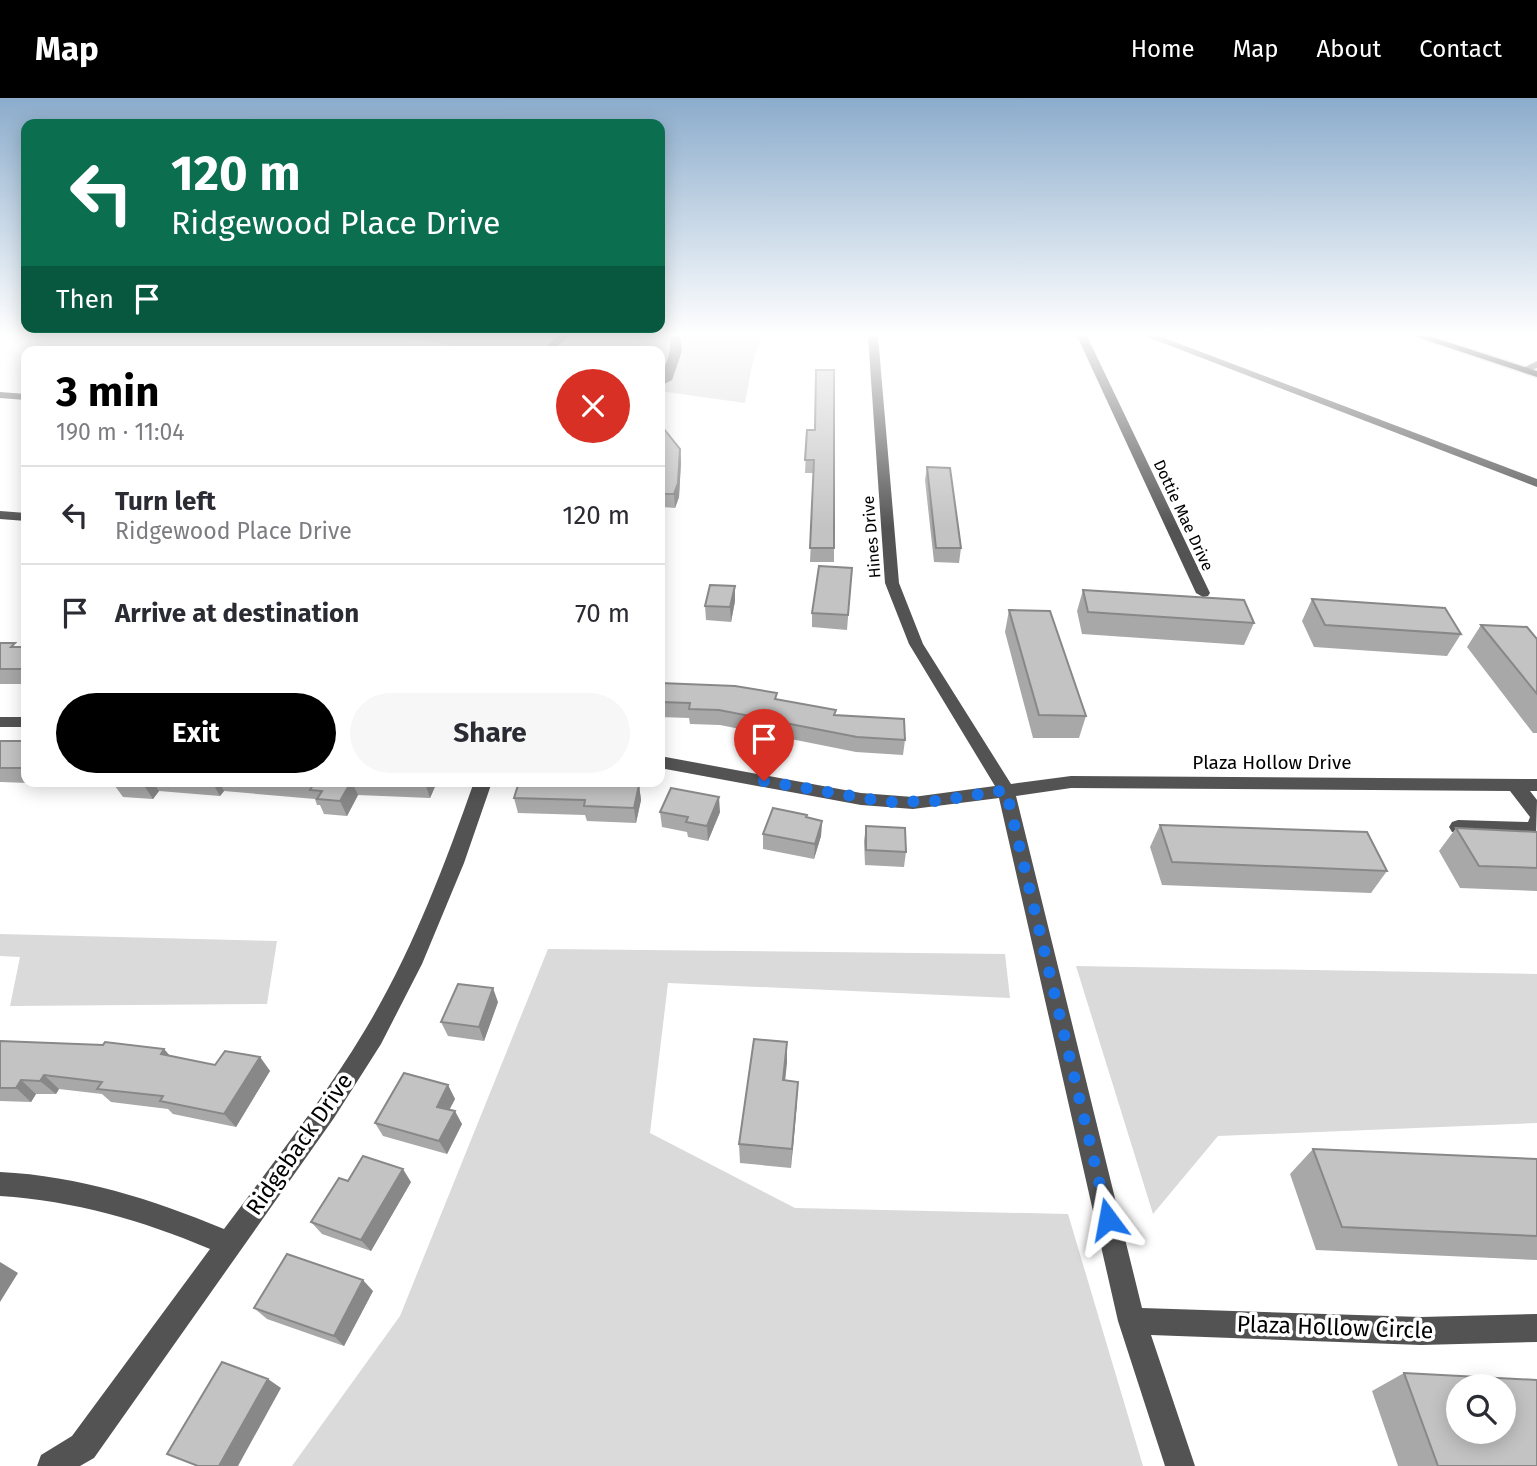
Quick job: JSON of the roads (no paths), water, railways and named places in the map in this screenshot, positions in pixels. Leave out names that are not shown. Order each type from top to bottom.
[{"type":"street","name":"Hines Drive","points":[[878,400],[891,583],[916,644],[1006,790],[1132,1321],[1180,1466]]},
{"type":"street","name":"Dottie Mae Drive","points":[[1112,400],[1203,593]]},
{"type":"street","points":[[1318,400],[1537,483]]},
{"type":"street","points":[[0,515],[21,517]]},
{"type":"street","points":[[0,722],[21,722]]},
{"type":"street","name":"Plaza Hollow Drive","points":[[665,763],[887,802],[938,801],[1072,782],[1537,785]]},
{"type":"street","points":[[1515,785],[1537,813]]},
{"type":"street","name":"Ridgeback Drive","points":[[52,1466],[83,1447],[326,1110],[373,1037],[412,964],[455,863],[481,787]]},
{"type":"street","points":[[1458,827],[1536,829],[1537,820]]},
{"type":"street","points":[[0,1184],[50,1187],[110,1198],[228,1244]]},
{"type":"street","name":"Plaza Hollow Circle","points":[[1132,1321],[1421,1331],[1537,1328]]}]
